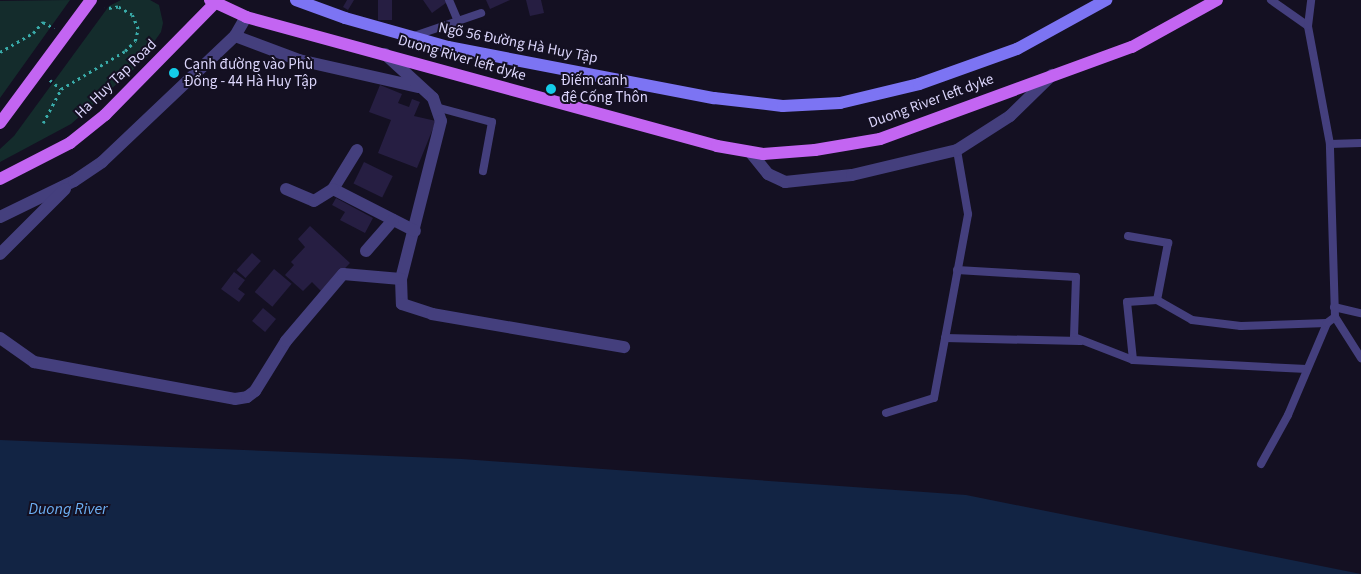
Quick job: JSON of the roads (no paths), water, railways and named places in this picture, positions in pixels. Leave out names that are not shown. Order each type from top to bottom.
[{"type":"main road","points":[[0,123],[91,0]]},
{"type":"main road","name":"Duong River left dyke","points":[[214,1],[246,17],[718,146],[751,152],[815,150],[880,139],[1132,47],[1217,0]]},
{"type":"main road","name":"Ha Huy Tap Road","points":[[0,179],[70,143],[105,115],[214,1]]},
{"type":"street","name":"Ngõ 56 Đường Hà Huy Tập","points":[[296,0],[411,37],[488,55],[752,104],[814,106],[893,92],[973,66],[1017,49],[1106,0]]},
{"type":"street","points":[[0,218],[74,181],[102,162],[235,36],[246,17]]},
{"type":"street","points":[[235,36],[299,60],[422,87]]},
{"type":"street","points":[[385,54],[433,98],[441,121],[415,230],[401,279],[402,304],[432,314],[624,347]]},
{"type":"street","points":[[751,152],[768,174],[785,182],[852,175],[957,150],[1010,116],[1033,97],[1052,75]]},
{"type":"street","points":[[286,189],[314,201],[333,189],[357,150]]},
{"type":"street","points":[[0,254],[74,181]]},
{"type":"street","points":[[333,189],[415,230]]},
{"type":"street","points":[[366,251],[393,220]]},
{"type":"street","points":[[0,338],[34,362],[235,398],[247,398],[256,391],[286,341],[343,274],[401,279]]},
{"type":"lane","points":[[449,0],[458,21]]},
{"type":"lane","points":[[1270,0],[1308,26]]},
{"type":"lane","points":[[1311,0],[1308,26],[1330,144],[1335,317],[1361,358]]},
{"type":"lane","points":[[411,37],[481,13]]},
{"type":"lane","points":[[436,107],[492,122],[483,171]]},
{"type":"lane","points":[[1330,144],[1361,144]]},
{"type":"lane","points":[[886,414],[934,398],[968,214],[957,150]]},
{"type":"lane","points":[[1128,236],[1168,243],[1158,300]]},
{"type":"lane","points":[[957,270],[1076,277],[1074,337],[1133,360],[1308,369]]},
{"type":"lane","points":[[1133,360],[1127,302],[1158,300],[1192,320],[1241,326],[1327,324]]},
{"type":"lane","points":[[1334,307],[1361,313]]},
{"type":"lane","points":[[1260,464],[1288,415],[1327,324],[1335,317]]},
{"type":"lane","points":[[945,338],[1083,340]]},
{"type":"water","name":"Duong River","points":[[0,440],[462,459],[966,495],[1361,574],[0,574]]},
{"type":"place","name":"Cạnh đường vào Phù Đổng - 44 Hà Huy Tập","points":[[174,73]]},
{"type":"place","name":"Điếm canh đê Cống Thôn","points":[[551,89]]}]
